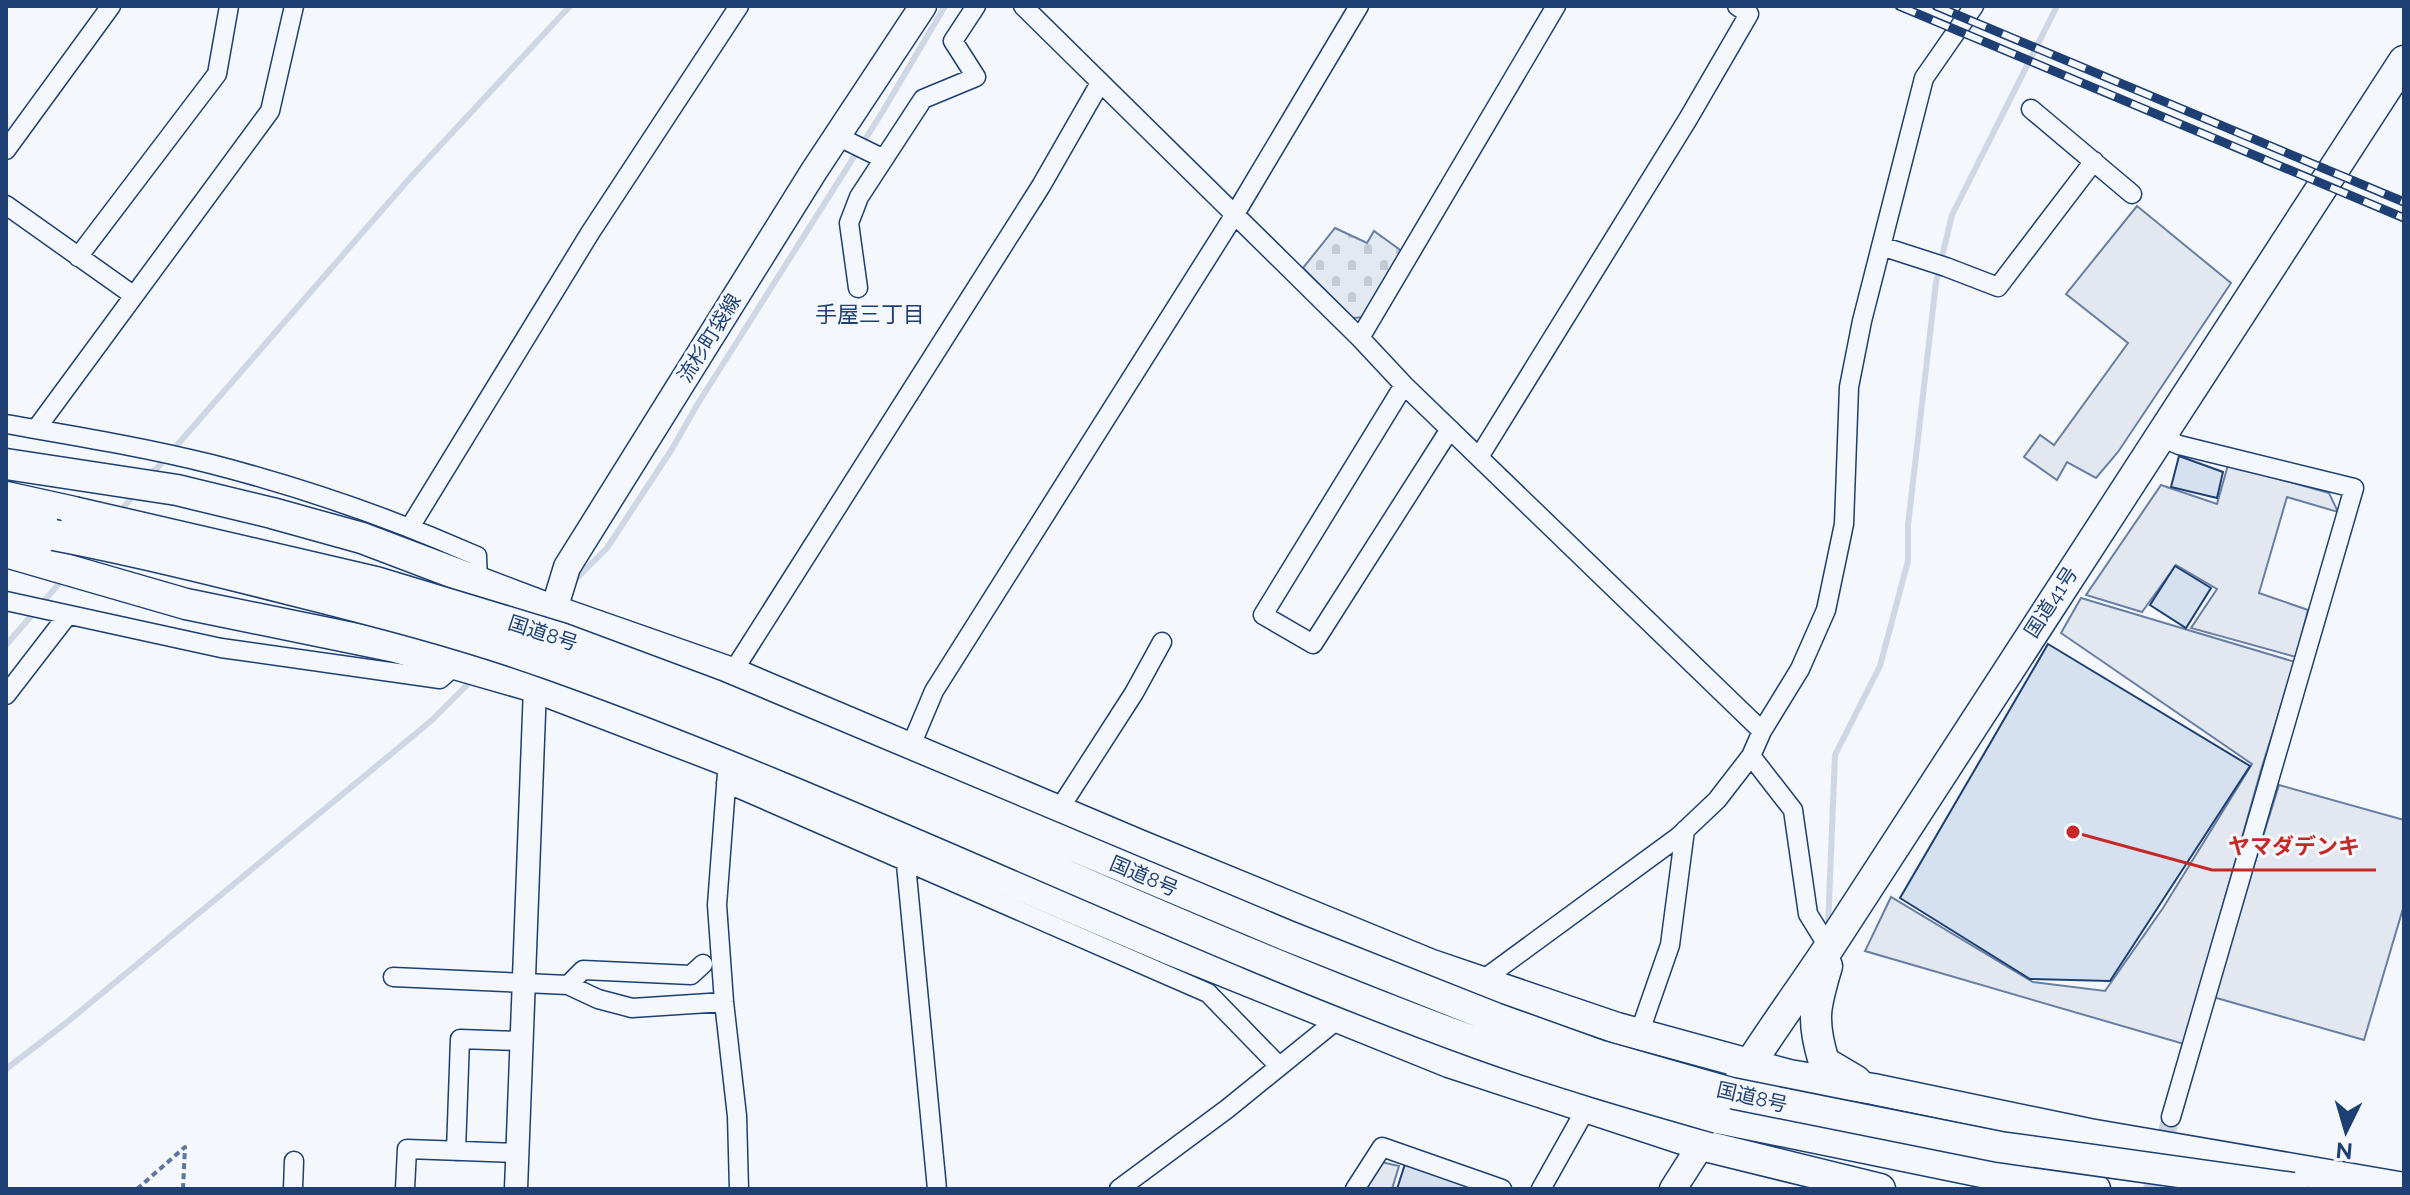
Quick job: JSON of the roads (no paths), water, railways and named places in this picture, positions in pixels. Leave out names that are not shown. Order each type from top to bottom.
[{"type":"highway","name":"国道41号","points":[[1701,1145],[1750,1064],[1833,941],[2159,436],[2240,317],[2404,61]]},
{"type":"highway","points":[[6,464],[177,490],[362,538],[552,610],[732,673],[1429,964],[1639,1034],[1789,1075],[1873,1089],[2073,1131],[2404,1188]]},
{"type":"highway","name":"国道8号","points":[[6,497],[376,582],[561,638],[714,695],[1288,936],[1495,1018],[1601,1056],[1731,1093],[2000,1147],[2296,1189]]},
{"type":"highway","name":"国道8号","points":[[6,525],[134,550],[380,612],[548,663],[705,722],[1323,983],[1479,1044],[1590,1082],[1718,1118],[1830,1143],[1992,1174],[2095,1189]]},
{"type":"highway","points":[[6,552],[186,604],[396,647],[535,687],[906,849],[1449,1062],[1803,1180],[1880,1189]]},
{"type":"highway","points":[[1833,941],[1815,1008],[1816,1036],[1824,1062],[1873,1089]]},
{"type":"main road","name":"流杉町袋線","points":[[535,687],[552,610],[567,567],[923,6]]},
{"type":"main road","points":[[1673,1189],[1701,1145]]},
{"type":"street","points":[[6,150],[111,6]]},
{"type":"street","points":[[78,257],[217,74],[229,6]]},
{"type":"street","points":[[36,429],[270,111],[294,6]]},
{"type":"street","points":[[410,527],[598,220],[739,6]]},
{"type":"street","points":[[858,288],[849,223],[859,197],[878,156],[923,99],[976,77],[953,41],[976,6]]},
{"type":"street","points":[[1023,6],[1404,385],[1762,731]]},
{"type":"street","points":[[910,748],[934,691],[1235,214],[1359,6]]},
{"type":"street","points":[[1360,338],[1556,6]]},
{"type":"street","points":[[1479,457],[1688,119],[1749,14],[1737,6]]},
{"type":"street","points":[[1480,982],[1685,830],[1717,800],[1751,756],[1762,731],[1800,669],[1826,610],[1844,524],[1849,387],[1924,78],[1974,6]]},
{"type":"street","points":[[732,673],[1041,186],[1100,83]]},
{"type":"street","points":[[2031,109],[2132,194]]},
{"type":"street","points":[[842,138],[878,156]]},
{"type":"street","points":[[1881,246],[1998,287],[2094,161]]},
{"type":"street","points":[[6,205],[133,295]]},
{"type":"street","points":[[1404,385],[1263,615],[1313,644],[1450,429]]},
{"type":"street","points":[[6,424],[117,443],[213,464],[410,527],[477,556],[478,581]]},
{"type":"street","points":[[2159,436],[2179,445],[2354,488],[2171,1117]]},
{"type":"street","points":[[6,601],[221,648],[440,679],[458,663]]},
{"type":"street","points":[[6,695],[67,616]]},
{"type":"street","points":[[1058,811],[1134,693],[1162,642]]},
{"type":"street","points":[[516,1189],[535,687]]},
{"type":"street","points":[[1751,756],[1793,810],[1808,914],[1833,941]]},
{"type":"street","points":[[727,772],[717,905],[737,1116],[739,1189]]},
{"type":"street","points":[[1639,1034],[1670,945],[1685,830]]},
{"type":"street","points":[[906,849],[1208,993],[1279,1066]]},
{"type":"street","points":[[906,849],[937,1189]]},
{"type":"street","points":[[568,985],[583,970],[691,975],[703,964]]},
{"type":"street","points":[[393,977],[568,985],[598,999],[632,1008],[724,1002]]},
{"type":"street","points":[[1119,1189],[1227,1109],[1338,1019]]},
{"type":"street","points":[[456,1151],[460,1039],[521,1041]]},
{"type":"street","points":[[1541,1189],[1587,1107]]},
{"type":"street","points":[[1355,1189],[1382,1147],[1502,1189]]},
{"type":"street","points":[[405,1189],[407,1149],[517,1153]]},
{"type":"street","points":[[293,1189],[294,1161]]},
{"type":"waterway","points":[[151,475],[410,178],[570,6]]},
{"type":"waterway","points":[[572,583],[607,548],[672,449],[945,6]]},
{"type":"waterway","points":[[1828,927],[1835,755],[1880,666],[1908,561],[1908,525],[1936,282],[1952,215],[2057,6]]},
{"type":"waterway","points":[[118,514],[136,492]]},
{"type":"waterway","points":[[6,645],[64,578]]},
{"type":"waterway","points":[[6,1069],[66,1023],[431,721],[472,680]]},
{"type":"tunnel","points":[[2152,1189],[2171,1117]]},
{"type":"railway","points":[[1899,6],[2404,218]]},
{"type":"railway","points":[[1936,6],[2404,202]]},
{"type":"place","name":"ヤマダデンキ","points":[[2073,832]]},
{"type":"district","name":"手屋三丁目","points":[[870,314]]}]
